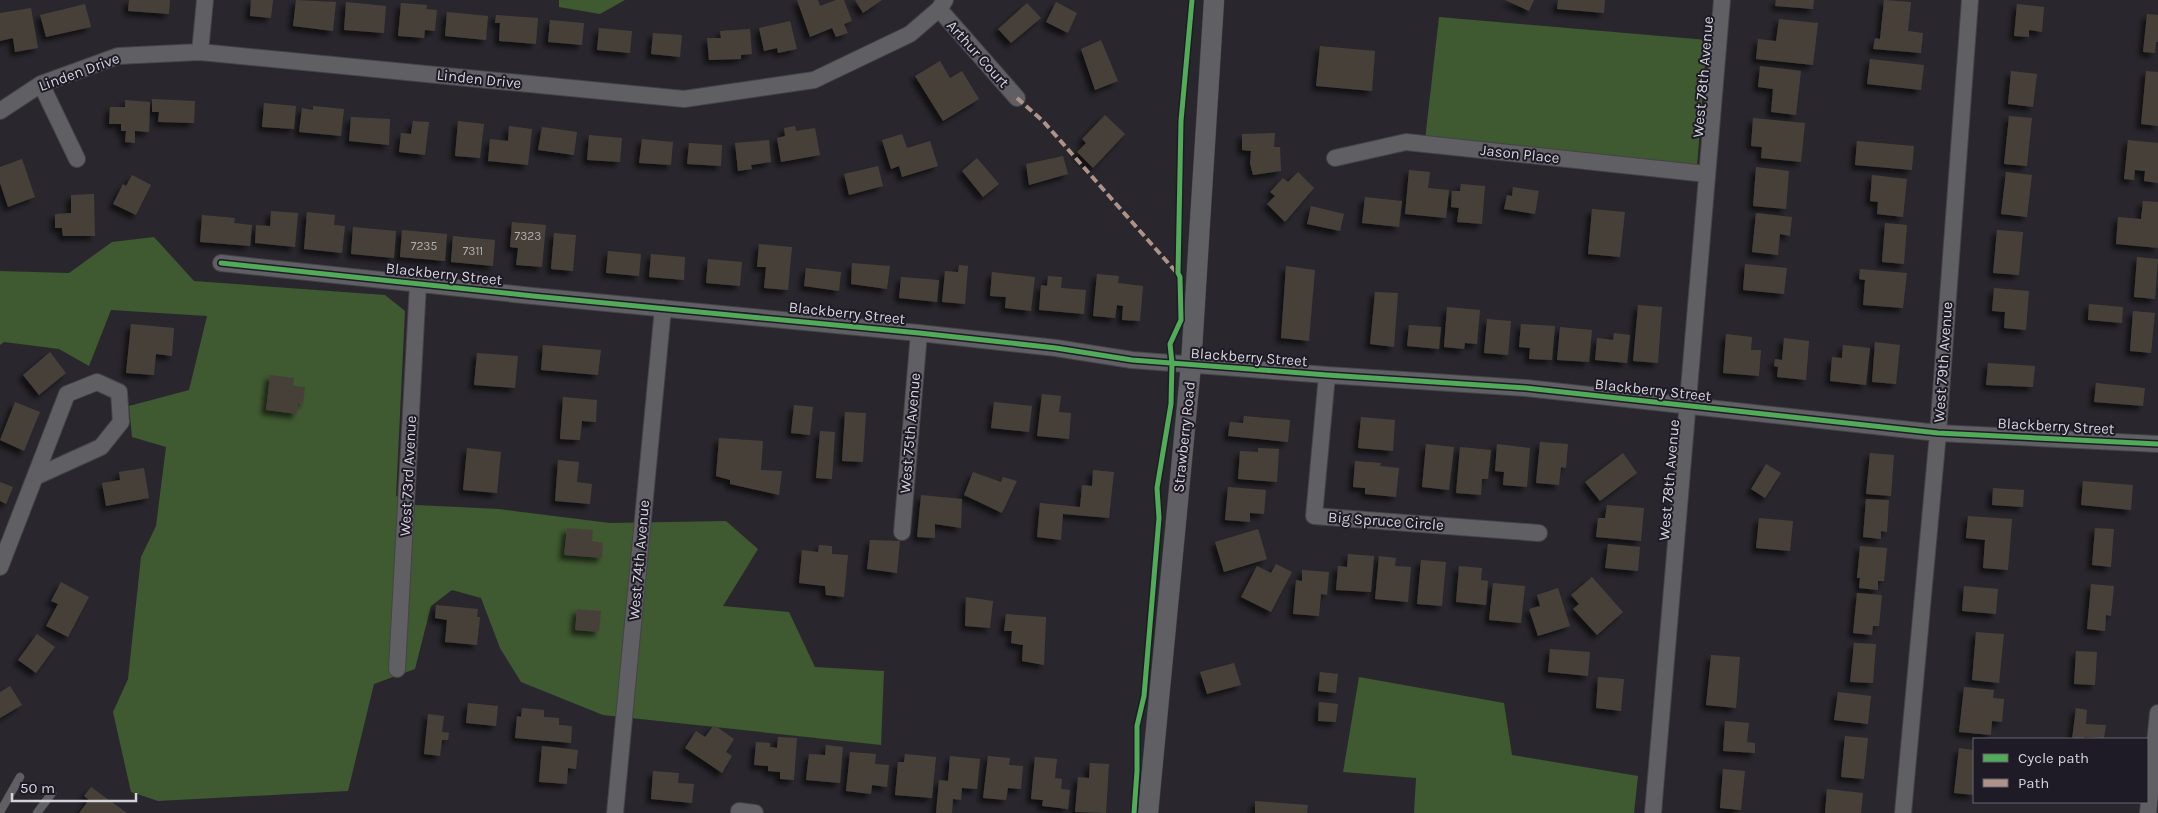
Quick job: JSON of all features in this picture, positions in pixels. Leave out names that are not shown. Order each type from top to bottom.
[{"type":"street","points":[[200,52],[205,0]]},
{"type":"street","name":"Strawberry Road","points":[[1148,813],[1192,365],[1214,0]]},
{"type":"street","name":"West 78th Avenue","points":[[1652,813],[1722,0]]},
{"type":"street","name":"West 79th Avenue","points":[[1903,813],[1938,433],[1970,0]]},
{"type":"street","name":"Linden Drive","points":[[0,110],[41,84],[118,56],[200,52],[684,99],[814,80],[910,34],[942,5]]},
{"type":"street","name":"Arthur Court","points":[[942,5],[1017,98]]},
{"type":"street","points":[[41,84],[76,159]]},
{"type":"street","name":"Jason Place","points":[[1335,158],[1406,142],[1707,174]]},
{"type":"street","name":"Blackberry Street","points":[[221,263],[919,333],[1056,348],[1132,360],[1328,376],[1526,388],[1938,433],[2158,444]]},
{"type":"street","name":"West 73rd Avenue","points":[[397,669],[418,284]]},
{"type":"street","name":"West 74th Avenue","points":[[615,813],[663,308]]},
{"type":"street","name":"West 75th Avenue","points":[[902,532],[919,333]]},
{"type":"street","name":"Big Spruce Circle","points":[[1328,376],[1314,516],[1539,533]]},
{"type":"street","points":[[0,567],[67,394],[97,382],[119,392],[121,422],[101,446],[35,477]]},
{"type":"street","points":[[2148,813],[2158,713]]},
{"type":"lane","points":[[0,812],[20,778]]},
{"type":"lane","points":[[37,813],[52,793]]},
{"type":"green space","points":[[559,0],[625,0],[600,14],[559,7]]},
{"type":"green space","points":[[1439,17],[1707,40],[1697,166],[1425,140]]},
{"type":"green space","points":[[154,237],[194,281],[385,295],[405,311],[396,496],[416,505],[499,509],[610,523],[726,521],[758,549],[723,606],[789,612],[815,667],[884,671],[881,745],[603,715],[521,682],[500,648],[481,598],[452,590],[431,606],[415,669],[374,684],[348,791],[158,801],[131,792],[113,712],[128,679],[141,557],[156,526],[166,447],[132,437],[129,406],[189,390],[207,316],[111,310],[89,366],[59,349],[4,342],[0,345],[0,271],[69,273],[112,242]]},
{"type":"green space","points":[[1359,677],[1504,703],[1512,755],[1638,776],[1634,813],[1414,813],[1416,778],[1343,772]]},
{"type":"building","points":[[129,0],[170,0],[169,14],[128,11]]},
{"type":"building","points":[[251,0],[273,0],[271,18],[250,16]]},
{"type":"building","points":[[296,0],[336,2],[333,31],[293,26]]},
{"type":"building","points":[[797,0],[818,0],[820,6],[836,0],[844,0],[852,21],[844,24],[848,33],[836,37],[832,28],[810,37]]},
{"type":"building","points":[[855,0],[882,0],[863,13]]},
{"type":"building","points":[[1505,0],[1534,0],[1529,11]]},
{"type":"building","points":[[1558,0],[1605,0],[1604,13],[1557,9]]},
{"type":"building","points":[[1776,0],[1814,0],[1813,9],[1775,6]]},
{"type":"building","points":[[1884,0],[1911,2],[1908,31],[1923,33],[1921,53],[1873,49],[1875,38],[1880,39]]},
{"type":"building","points":[[346,2],[386,6],[384,33],[344,30]]},
{"type":"building","points":[[1056,2],[1077,13],[1068,33],[1046,22]]},
{"type":"building","points":[[401,3],[427,5],[426,9],[437,10],[435,31],[425,30],[424,38],[398,36]]},
{"type":"building","points":[[1027,3],[1041,18],[1011,43],[998,29]]},
{"type":"building","points":[[85,4],[91,27],[46,37],[40,15]]},
{"type":"building","points":[[2017,4],[2044,7],[2042,32],[2029,30],[2029,37],[2014,36]]},
{"type":"building","points":[[31,8],[38,48],[15,52],[13,38],[0,41],[0,13]]},
{"type":"building","points":[[447,12],[488,16],[486,40],[445,36]]},
{"type":"building","points":[[2147,14],[2158,15],[2158,42],[2156,42],[2155,53],[2143,52]]},
{"type":"building","points":[[496,15],[538,18],[536,44],[499,41],[500,23],[495,23]]},
{"type":"building","points":[[1779,19],[1818,23],[1813,65],[1756,59],[1758,39],[1776,41]]},
{"type":"building","points":[[550,20],[584,23],[582,45],[548,42]]},
{"type":"building","points":[[790,21],[797,49],[778,53],[777,48],[764,51],[759,28]]},
{"type":"building","points":[[599,28],[632,31],[630,53],[597,50]]},
{"type":"building","points":[[750,29],[752,54],[741,55],[741,59],[709,60],[707,38],[721,38],[720,31]]},
{"type":"building","points":[[653,33],[682,35],[680,57],[651,54]]},
{"type":"building","points":[[1101,40],[1118,81],[1095,90],[1081,49]]},
{"type":"building","points":[[1320,46],[1375,51],[1372,91],[1316,86]]},
{"type":"building","points":[[1870,59],[1924,65],[1921,90],[1867,84]]},
{"type":"building","points":[[940,61],[950,78],[962,71],[979,99],[943,121],[915,76]]},
{"type":"building","points":[[1760,66],[1801,71],[1796,115],[1771,112],[1773,89],[1758,87]]},
{"type":"building","points":[[2011,71],[2037,74],[2033,107],[2008,104]]},
{"type":"building","points":[[2146,71],[2158,72],[2158,126],[2141,124]]},
{"type":"building","points":[[152,99],[195,101],[194,123],[158,122],[159,112],[152,112]]},
{"type":"building","points":[[125,100],[150,102],[149,132],[135,131],[135,143],[125,142],[126,131],[121,131],[121,124],[109,124],[110,107],[125,107]]},
{"type":"building","points":[[264,103],[296,106],[294,129],[262,127]]},
{"type":"building","points":[[313,106],[344,109],[341,136],[299,132],[302,108],[313,110]]},
{"type":"building","points":[[1105,115],[1125,134],[1093,168],[1077,152],[1086,143],[1082,139]]},
{"type":"building","points":[[2009,116],[2032,118],[2027,166],[2004,164]]},
{"type":"building","points":[[351,117],[390,119],[389,145],[349,141]]},
{"type":"building","points":[[1753,118],[1805,123],[1801,162],[1761,158],[1762,147],[1751,146]]},
{"type":"building","points":[[413,121],[429,122],[425,155],[399,152],[401,133],[411,134]]},
{"type":"building","points":[[458,121],[484,124],[480,158],[455,156]]},
{"type":"building","points":[[509,126],[532,129],[528,165],[488,161],[490,139],[508,141]]},
{"type":"building","points":[[795,126],[796,131],[815,128],[820,155],[781,162],[777,138],[785,136],[784,128]]},
{"type":"building","points":[[542,127],[577,132],[574,155],[538,150]]},
{"type":"building","points":[[1275,133],[1274,147],[1280,147],[1281,171],[1253,175],[1250,163],[1251,151],[1242,150],[1242,134]]},
{"type":"building","points":[[902,134],[907,148],[930,141],[938,166],[902,177],[899,166],[891,169],[882,140]]},
{"type":"building","points":[[589,135],[622,138],[620,162],[587,160]]},
{"type":"building","points":[[642,139],[673,142],[671,165],[639,163]]},
{"type":"building","points":[[769,140],[771,162],[751,165],[752,169],[738,171],[735,143]]},
{"type":"building","points":[[2128,140],[2158,143],[2158,183],[2144,181],[2145,171],[2135,170],[2134,180],[2124,179]]},
{"type":"building","points":[[1857,141],[1914,146],[1912,170],[1855,165]]},
{"type":"building","points":[[689,143],[722,145],[721,166],[687,164]]},
{"type":"building","points":[[1063,156],[1068,174],[1029,185],[1026,164]]},
{"type":"building","points":[[977,158],[999,184],[983,197],[962,171]]},
{"type":"building","points":[[22,159],[35,197],[8,207],[0,183],[0,167]]},
{"type":"building","points":[[878,166],[883,186],[849,195],[844,174]]},
{"type":"building","points":[[1756,167],[1789,171],[1786,209],[1753,206]]},
{"type":"building","points":[[1409,170],[1430,172],[1428,188],[1449,190],[1446,218],[1405,214]]},
{"type":"building","points":[[1298,172],[1314,188],[1285,222],[1267,204],[1275,196],[1270,192],[1283,178],[1288,182]]},
{"type":"building","points":[[2006,172],[2032,175],[2027,217],[2001,214]]},
{"type":"building","points":[[132,175],[151,185],[136,215],[113,204],[123,184],[126,186]]},
{"type":"building","points":[[1872,175],[1907,179],[1903,217],[1877,214],[1878,202],[1870,201]]},
{"type":"building","points":[[1461,184],[1485,186],[1482,224],[1457,222],[1459,208],[1451,207],[1452,191],[1460,191]]},
{"type":"building","points":[[1513,187],[1539,191],[1535,214],[1504,209],[1507,195],[1512,196]]},
{"type":"building","points":[[94,194],[95,236],[63,236],[62,228],[55,228],[55,214],[71,213],[71,195]]},
{"type":"building","points":[[1365,197],[1402,201],[1399,227],[1362,223]]},
{"type":"building","points":[[2143,201],[2158,202],[2158,248],[2116,244],[2118,217],[2141,219]]},
{"type":"building","points":[[1311,206],[1344,214],[1340,231],[1307,224]]},
{"type":"building","points":[[1592,209],[1625,212],[1620,257],[1588,254]]},
{"type":"building","points":[[271,211],[298,213],[295,247],[255,243],[256,225],[270,226]]},
{"type":"building","points":[[307,212],[335,215],[334,225],[345,226],[342,253],[304,249]]},
{"type":"building","points":[[1756,213],[1792,217],[1790,236],[1780,234],[1778,255],[1752,252]]},
{"type":"building","points":[[202,215],[235,218],[234,223],[252,225],[250,246],[200,242]]},
{"type":"building","points":[[512,222],[546,225],[542,267],[516,265],[518,248],[510,247]]},
{"type":"building","points":[[1885,223],[1907,225],[1904,264],[1882,262]]},
{"type":"building","points":[[353,227],[396,231],[394,258],[351,254]]},
{"type":"building","points":[[402,230],[447,234],[445,261],[400,257]]},
{"type":"building","points":[[1997,230],[2023,232],[2019,275],[1993,273]]},
{"type":"building","points":[[554,233],[576,235],[573,271],[551,269]]},
{"type":"building","points":[[453,236],[495,240],[493,266],[451,262]]},
{"type":"building","points":[[759,244],[792,247],[788,290],[764,288],[766,267],[757,267]]},
{"type":"building","points":[[608,251],[641,254],[639,276],[606,273]]},
{"type":"building","points":[[651,254],[685,257],[684,280],[649,277]]},
{"type":"building","points":[[2137,257],[2158,259],[2155,299],[2134,297]]},
{"type":"building","points":[[708,259],[742,262],[740,286],[706,283]]},
{"type":"building","points":[[852,263],[890,266],[887,289],[851,284]]},
{"type":"building","points":[[1745,264],[1787,268],[1784,294],[1743,290]]},
{"type":"building","points":[[959,265],[968,266],[965,304],[942,302],[945,271],[958,272]]},
{"type":"building","points":[[1286,266],[1315,270],[1309,341],[1281,338]]},
{"type":"building","points":[[806,268],[841,272],[839,291],[804,286]]},
{"type":"building","points":[[1860,269],[1907,273],[1903,308],[1863,305],[1865,280],[1859,279]]},
{"type":"building","points":[[992,272],[1035,277],[1031,311],[1005,308],[1006,297],[990,296]]},
{"type":"building","points":[[1097,274],[1119,276],[1118,283],[1143,286],[1140,321],[1122,320],[1123,306],[1117,305],[1115,318],[1093,316]]},
{"type":"building","points":[[1048,276],[1062,277],[1061,288],[1086,290],[1084,314],[1039,310],[1041,285],[1047,286]]},
{"type":"building","points":[[901,277],[939,280],[937,302],[899,298]]},
{"type":"building","points":[[1994,288],[2029,291],[2026,330],[2004,328],[2005,312],[1992,311]]},
{"type":"building","points":[[1375,292],[1398,293],[1394,347],[1370,344]]},
{"type":"building","points":[[2089,304],[2123,307],[2122,323],[2088,320]]},
{"type":"building","points":[[1638,305],[1662,307],[1658,363],[1633,361]]},
{"type":"building","points":[[1447,307],[1480,310],[1477,344],[1465,343],[1464,349],[1444,347]]},
{"type":"building","points":[[2133,311],[2155,313],[2151,353],[2130,351]]},
{"type":"building","points":[[1487,319],[1511,321],[1508,355],[1484,353]]},
{"type":"building","points":[[131,324],[174,328],[172,356],[156,354],[154,375],[126,373]]},
{"type":"building","points":[[1521,324],[1555,326],[1552,360],[1529,359],[1530,348],[1519,347]]},
{"type":"building","points":[[1409,325],[1441,327],[1439,349],[1407,346]]},
{"type":"building","points":[[1560,327],[1592,330],[1589,362],[1557,360]]},
{"type":"building","points":[[1614,333],[1630,335],[1627,363],[1595,360],[1597,338],[1613,340]]},
{"type":"building","points":[[1726,334],[1752,337],[1751,350],[1761,350],[1759,376],[1723,373]]},
{"type":"building","points":[[1784,338],[1809,341],[1806,380],[1777,377],[1778,367],[1774,366],[1775,359],[1782,360]]},
{"type":"building","points":[[1875,342],[1900,345],[1896,384],[1872,382]]},
{"type":"building","points":[[543,345],[601,350],[598,375],[541,370]]},
{"type":"building","points":[[1843,345],[1870,348],[1866,385],[1830,381],[1832,357],[1842,358]]},
{"type":"building","points":[[50,352],[66,373],[39,395],[23,375]]},
{"type":"building","points":[[477,353],[518,356],[515,388],[474,385]]},
{"type":"building","points":[[1988,363],[2035,366],[2033,387],[1986,385]]},
{"type":"building","points":[[270,375],[294,378],[293,386],[305,387],[303,404],[298,403],[297,414],[266,410]]},
{"type":"building","points":[[2096,383],[2145,388],[2143,406],[2094,402]]},
{"type":"building","points":[[1042,394],[1061,396],[1059,412],[1071,413],[1069,439],[1037,436]]},
{"type":"building","points":[[563,397],[597,400],[596,422],[582,421],[580,440],[560,439]]},
{"type":"building","points":[[15,402],[40,412],[24,451],[0,440]]},
{"type":"building","points":[[994,402],[1032,406],[1029,432],[991,428]]},
{"type":"building","points":[[794,405],[813,407],[810,435],[791,433]]},
{"type":"building","points":[[845,412],[866,413],[863,462],[842,461]]},
{"type":"building","points":[[1244,416],[1290,420],[1288,442],[1228,436],[1230,422],[1243,423]]},
{"type":"building","points":[[1361,417],[1395,420],[1393,451],[1358,448]]},
{"type":"building","points":[[820,431],[835,432],[832,479],[816,478]]},
{"type":"building","points":[[719,438],[763,441],[761,470],[782,471],[779,495],[730,484],[730,480],[716,476]]},
{"type":"building","points":[[1540,442],[1568,444],[1566,468],[1561,467],[1559,485],[1536,483]]},
{"type":"building","points":[[1426,444],[1454,447],[1449,490],[1422,487]]},
{"type":"building","points":[[1497,444],[1530,448],[1527,487],[1503,485],[1504,472],[1495,471]]},
{"type":"building","points":[[1460,447],[1491,450],[1488,479],[1482,479],[1481,495],[1456,493]]},
{"type":"building","points":[[467,448],[501,452],[497,493],[463,490]]},
{"type":"building","points":[[1258,448],[1279,449],[1277,482],[1238,479],[1240,451],[1258,452]]},
{"type":"building","points":[[1623,453],[1637,473],[1600,501],[1585,482]]},
{"type":"building","points":[[1870,453],[1894,455],[1891,496],[1866,494]]},
{"type":"building","points":[[558,460],[579,462],[577,482],[592,484],[590,504],[555,501]]},
{"type":"building","points":[[1355,461],[1381,463],[1380,466],[1399,468],[1396,497],[1365,494],[1365,488],[1353,487]]},
{"type":"building","points":[[1766,464],[1781,473],[1765,498],[1751,489]]},
{"type":"building","points":[[144,468],[149,498],[106,506],[102,483],[120,480],[119,472]]},
{"type":"building","points":[[1093,470],[1114,472],[1109,518],[1063,514],[1061,540],[1037,537],[1040,503],[1080,507],[1082,485],[1092,486]]},
{"type":"building","points":[[973,472],[1001,482],[1003,477],[1017,481],[1002,513],[964,495]]},
{"type":"building","points":[[2083,481],[2133,485],[2131,510],[2081,505]]},
{"type":"building","points":[[0,482],[13,487],[6,504],[0,501]]},
{"type":"building","points":[[1228,487],[1266,490],[1264,514],[1250,513],[1250,522],[1225,520]]},
{"type":"building","points":[[1993,488],[2024,490],[2023,507],[1992,505]]},
{"type":"building","points":[[921,495],[962,499],[961,528],[935,524],[935,538],[917,537]]},
{"type":"building","points":[[1866,499],[1889,500],[1887,532],[1881,531],[1881,539],[1863,537]]},
{"type":"building","points":[[1607,505],[1644,508],[1641,541],[1596,537],[1598,518],[1605,518]]},
{"type":"building","points":[[1968,516],[2012,519],[2008,570],[1983,568],[1985,540],[1966,538]]},
{"type":"building","points":[[1759,518],[1793,521],[1790,551],[1756,548]]},
{"type":"building","points":[[567,528],[593,530],[592,541],[603,543],[602,558],[564,555]]},
{"type":"building","points":[[2095,528],[2114,529],[2111,567],[2092,565]]},
{"type":"building","points":[[1258,529],[1267,559],[1224,572],[1215,542]]},
{"type":"building","points":[[870,540],[900,541],[897,573],[867,569]]},
{"type":"building","points":[[1608,544],[1640,547],[1638,571],[1605,568]]},
{"type":"building","points":[[819,545],[832,546],[832,554],[848,555],[844,597],[826,595],[825,586],[799,583],[802,550],[818,552]]},
{"type":"building","points":[[1860,546],[1887,548],[1884,581],[1878,581],[1878,590],[1859,588],[1860,578],[1857,578]]},
{"type":"building","points":[[1348,554],[1374,556],[1371,592],[1336,590],[1338,566],[1347,567]]},
{"type":"building","points":[[1379,556],[1396,558],[1395,566],[1411,567],[1408,602],[1375,599]]},
{"type":"building","points":[[1421,560],[1446,562],[1442,606],[1417,604]]},
{"type":"building","points":[[1276,564],[1292,572],[1271,612],[1241,597],[1257,566],[1271,573]]},
{"type":"building","points":[[1459,566],[1482,568],[1481,580],[1488,581],[1486,605],[1456,602]]},
{"type":"building","points":[[1302,570],[1329,572],[1327,595],[1321,594],[1319,616],[1293,614],[1296,580],[1302,581]]},
{"type":"building","points":[[1592,577],[1623,612],[1597,635],[1573,609],[1579,604],[1571,595]]},
{"type":"building","points":[[61,582],[89,597],[68,637],[46,626],[58,604],[51,601]]},
{"type":"building","points":[[1493,583],[1525,586],[1521,623],[1489,620]]},
{"type":"building","points":[[2091,584],[2114,586],[2111,616],[2106,615],[2105,631],[2087,629]]},
{"type":"building","points":[[1964,586],[1998,589],[1996,614],[1962,611]]},
{"type":"building","points":[[1558,588],[1570,626],[1538,636],[1529,609],[1540,606],[1537,595]]},
{"type":"building","points":[[1857,593],[1882,595],[1879,626],[1873,626],[1872,635],[1853,633]]},
{"type":"building","points":[[966,597],[993,601],[990,628],[965,626]]},
{"type":"building","points":[[436,605],[478,609],[477,617],[480,617],[477,645],[445,642],[447,620],[435,618]]},
{"type":"building","points":[[577,609],[601,611],[599,632],[575,630]]},
{"type":"building","points":[[1006,614],[1046,617],[1044,665],[1022,661],[1023,645],[1011,643],[1012,631],[1004,631]]},
{"type":"building","points":[[1976,632],[2004,634],[1999,683],[1972,680]]},
{"type":"building","points":[[37,634],[55,647],[36,673],[18,660]]},
{"type":"building","points":[[1854,643],[1876,644],[1873,683],[1850,682]]},
{"type":"building","points":[[1550,649],[1590,652],[1588,676],[1548,672]]},
{"type":"building","points":[[2076,651],[2097,652],[2095,685],[2074,684]]},
{"type":"building","points":[[1711,655],[1740,657],[1736,708],[1706,705]]},
{"type":"building","points":[[1234,663],[1241,685],[1207,694],[1200,672]]},
{"type":"building","points":[[1320,672],[1338,674],[1336,693],[1318,691]]},
{"type":"building","points":[[1598,677],[1624,679],[1621,711],[1596,708]]},
{"type":"building","points":[[10,686],[22,705],[0,718],[0,692]]},
{"type":"building","points":[[1964,687],[1994,690],[1993,698],[2004,699],[2002,722],[1992,721],[1991,735],[1959,732]]},
{"type":"building","points":[[1838,692],[1871,696],[1868,724],[1834,720]]},
{"type":"building","points":[[1319,702],[1338,704],[1336,722],[1318,721]]},
{"type":"building","points":[[468,703],[498,706],[496,726],[466,723]]},
{"type":"building","points":[[522,708],[544,710],[544,717],[559,718],[559,725],[572,726],[571,743],[515,738],[517,716],[521,717]]},
{"type":"building","points":[[2076,708],[2087,710],[2086,724],[2106,725],[2104,738],[2072,738]]},
{"type":"building","points":[[428,714],[444,716],[442,732],[449,733],[448,740],[442,740],[440,756],[424,754]]},
{"type":"building","points":[[1725,721],[1749,723],[1747,742],[1755,743],[1755,753],[1723,751]]},
{"type":"building","points":[[714,725],[734,739],[726,752],[732,756],[722,773],[685,748],[696,731],[705,737]]},
{"type":"building","points":[[1845,736],[1868,738],[1864,779],[1841,777]]},
{"type":"building","points":[[778,737],[797,738],[794,780],[780,779],[780,772],[768,771],[768,766],[754,765],[756,742],[770,743],[770,747],[777,748]]},
{"type":"building","points":[[826,745],[843,747],[840,783],[806,780],[809,754],[825,755]]},
{"type":"building","points":[[542,746],[578,750],[576,769],[568,768],[567,784],[539,782]]},
{"type":"building","points":[[1959,748],[1973,750],[1973,795],[1954,793]]},
{"type":"building","points":[[850,752],[876,754],[875,764],[889,765],[887,787],[872,785],[871,794],[846,791]]},
{"type":"building","points":[[905,754],[936,757],[932,798],[895,795],[898,762],[904,762]]},
{"type":"building","points":[[950,756],[980,759],[977,789],[962,788],[961,800],[953,799],[952,813],[936,813],[939,780],[948,781]]},
{"type":"building","points":[[988,756],[1010,758],[1009,765],[1023,766],[1021,789],[1008,788],[1006,800],[983,798]]},
{"type":"building","points":[[1035,757],[1057,759],[1055,778],[1062,779],[1061,789],[1070,790],[1068,809],[1042,806],[1043,800],[1031,799]]},
{"type":"building","points":[[1090,763],[1109,764],[1106,813],[1075,812],[1078,777],[1089,778]]},
{"type":"building","points":[[1723,769],[1745,771],[1741,810],[1720,808]]},
{"type":"building","points":[[653,771],[679,773],[678,783],[694,784],[692,803],[651,799]]},
{"type":"building","points":[[91,787],[127,813],[79,813],[89,800],[84,796]]},
{"type":"building","points":[[1827,789],[1863,793],[1861,813],[1825,813]]},
{"type":"building","points":[[1255,801],[1308,805],[1307,813],[1255,813]]},
{"type":"marked path","points":[[1017,98],[1043,121],[1177,273]]},
{"type":"cycle path","points":[[1134,813],[1137,771],[1137,726],[1144,696],[1159,518],[1157,488],[1171,404],[1172,363],[1170,344],[1181,320],[1180,277],[1178,273],[1181,121],[1192,0]]},
{"type":"cycle path","points":[[221,263],[533,296],[919,333],[1056,348],[1132,360],[1526,388],[1938,433],[2158,444]]}]
